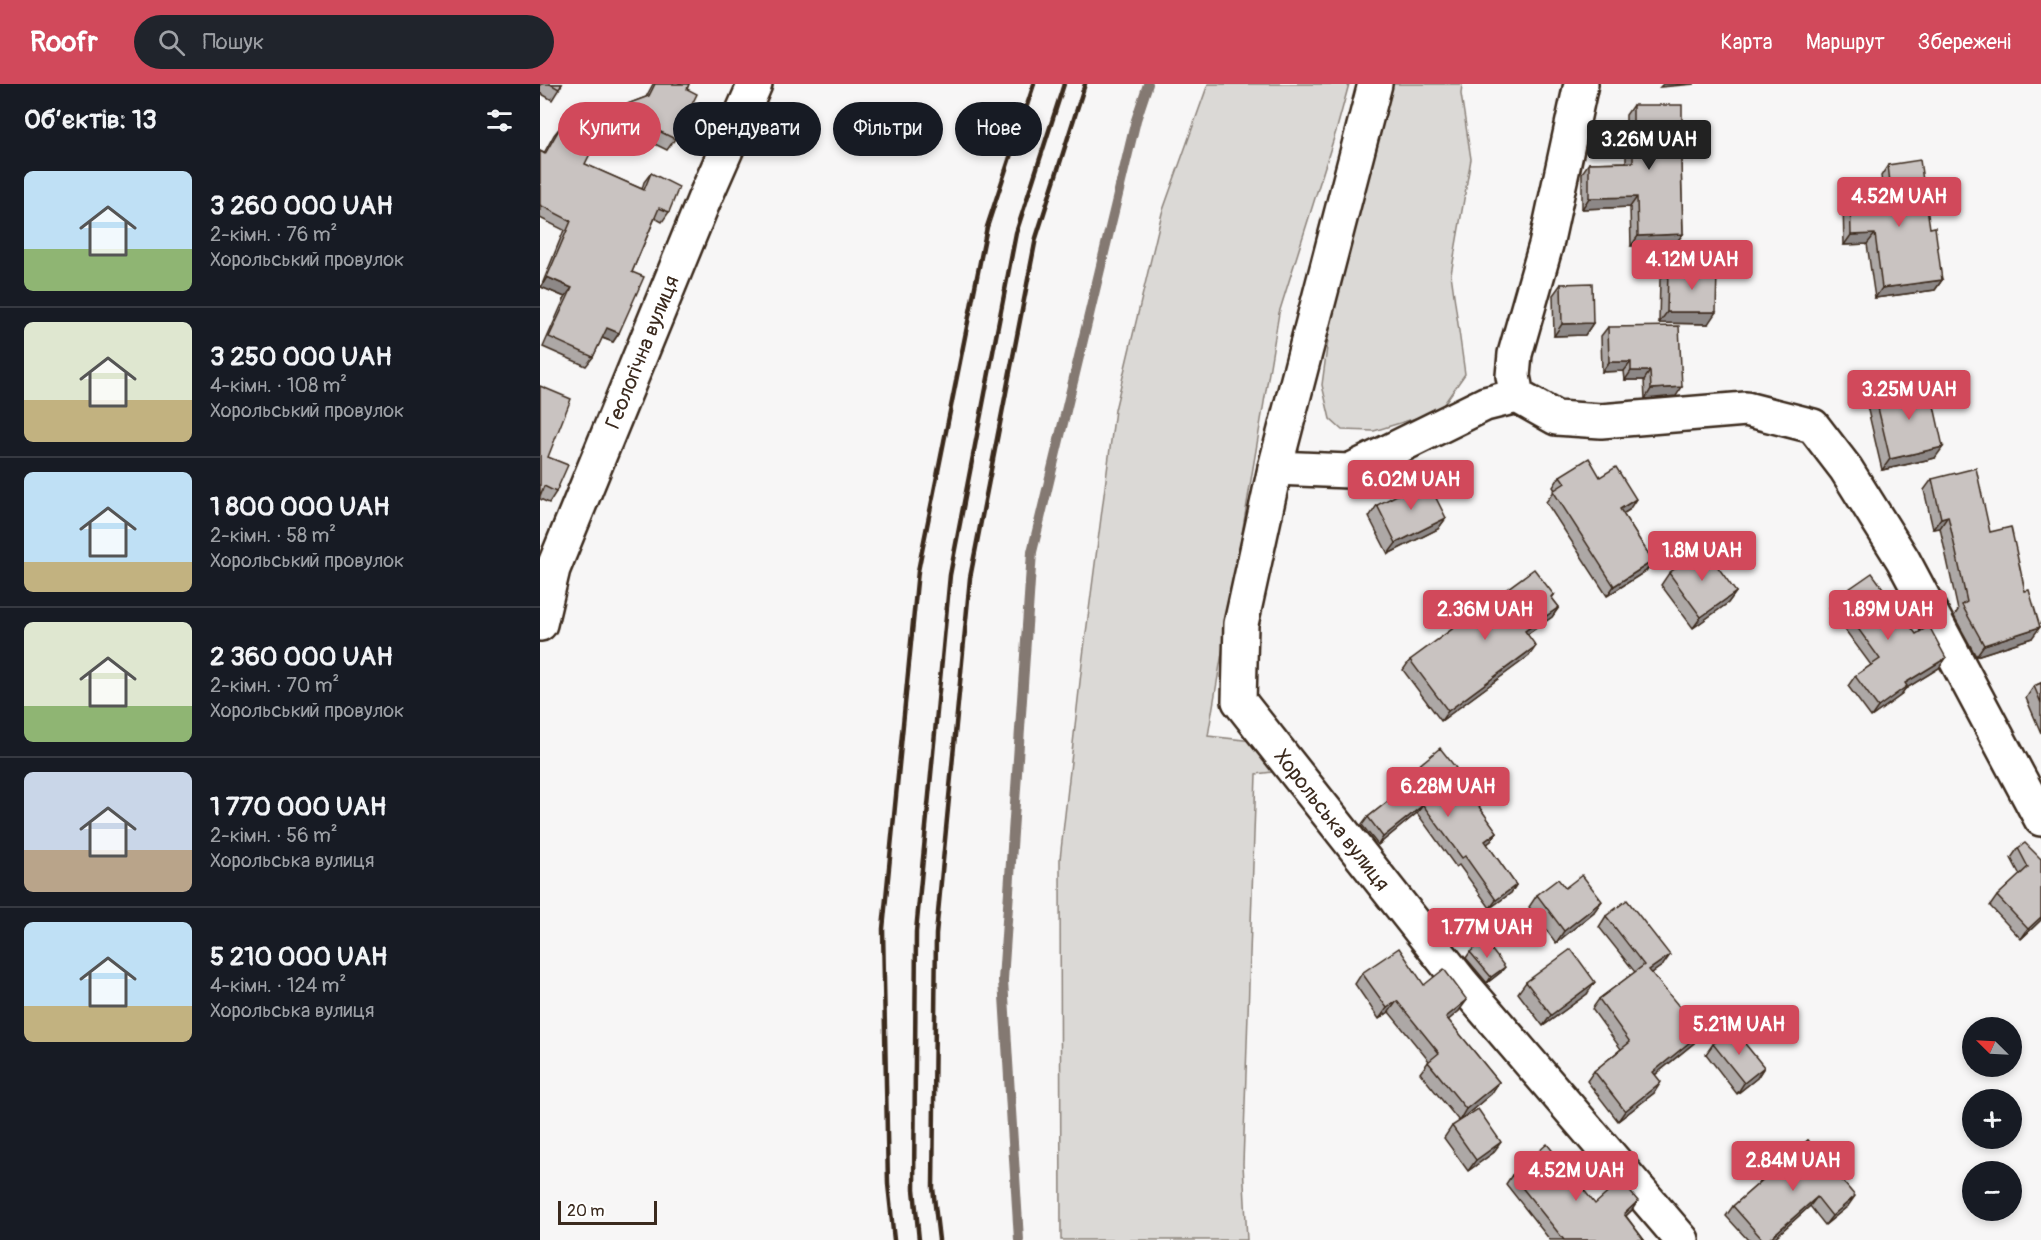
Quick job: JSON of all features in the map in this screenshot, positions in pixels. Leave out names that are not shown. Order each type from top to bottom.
[{"type":"street","name":"Геологічна вулиця","points":[[540,624],[553,568],[754,84]]},
{"type":"street","points":[[1376,84],[1275,468],[1349,471],[1485,404],[1517,396],[1556,418],[1601,421],[1746,409],[1813,426],[1846,469],[1903,560],[2041,819]]},
{"type":"street","points":[[1517,396],[1513,376],[1515,354],[1546,245],[1581,84]]},
{"type":"street","name":"Хорольська вулиця","points":[[1275,468],[1241,624],[1239,701],[1461,982],[1682,1240]]},
{"type":"shaded area","points":[[1208,84],[1349,84],[1279,313],[1208,736],[1262,742],[1282,771],[1256,774],[1243,1164],[1247,1240],[1061,1240],[1060,859],[1082,664],[1115,410],[1162,213]]},
{"type":"shaded area","points":[[1388,84],[1462,84],[1461,94],[1471,159],[1451,274],[1465,374],[1439,411],[1374,431],[1342,430],[1330,419],[1322,385],[1336,280]]},
{"type":"building","points":[[550,84],[562,84],[559,89]]},
{"type":"building","points":[[655,84],[689,84],[687,89],[697,94],[693,102],[673,102],[673,138],[661,132],[661,102],[633,102],[649,96]]},
{"type":"building","points":[[1633,105],[1682,105],[1683,234],[1638,236],[1637,197],[1589,198],[1589,163],[1633,162]]},
{"type":"building","points":[[558,131],[558,156],[589,156],[585,164],[644,190],[651,173],[679,187],[669,212],[659,208],[632,272],[644,277],[619,333],[607,328],[593,357],[549,337],[572,288],[547,277],[571,221],[540,205],[540,151],[545,154]]},
{"type":"building","points":[[1920,160],[1930,228],[1935,227],[1942,280],[1882,288],[1875,234],[1851,235],[1850,193],[1891,191],[1888,165]]},
{"type":"building","points":[[1668,269],[1717,270],[1716,312],[1667,312]]},
{"type":"building","points":[[1592,283],[1593,323],[1562,324],[1561,284]]},
{"type":"building","points":[[1679,326],[1682,387],[1651,389],[1650,371],[1631,371],[1631,362],[1609,362],[1608,327]]},
{"type":"building","points":[[1929,383],[1943,447],[1890,459],[1875,395]]},
{"type":"building","points":[[540,386],[571,399],[548,457],[568,465],[556,492],[544,486],[540,496]]},
{"type":"building","points":[[1589,458],[1600,477],[1616,467],[1636,499],[1620,509],[1653,561],[1614,586],[1553,491],[1565,483],[1560,476]]},
{"type":"building","points":[[1976,468],[1990,532],[2011,527],[2025,591],[2029,590],[2040,627],[1984,645],[1962,605],[1967,602],[1948,516],[1941,518],[1932,479]]},
{"type":"building","points":[[1427,480],[1446,518],[1396,543],[1377,505]]},
{"type":"building","points":[[1704,548],[1736,592],[1701,617],[1669,573]]},
{"type":"building","points":[[1534,569],[1554,595],[1551,597],[1559,607],[1525,631],[1536,646],[1448,711],[1410,660]]},
{"type":"building","points":[[1872,573],[1916,634],[1929,626],[1946,658],[1905,683],[1907,686],[1878,707],[1855,676],[1880,659],[1836,598]]},
{"type":"building","points":[[2041,683],[2041,703],[2034,686]]},
{"type":"building","points":[[1440,748],[1456,768],[1453,770],[1497,832],[1485,841],[1516,885],[1496,900],[1465,856],[1462,858],[1423,805],[1383,837],[1368,817],[1411,783],[1406,776]]},
{"type":"building","points":[[2025,843],[2041,859],[2041,917],[2028,929],[1997,896],[2028,867],[2018,848]]},
{"type":"building","points":[[1582,875],[1602,901],[1564,931],[1537,895],[1558,879],[1565,888]]},
{"type":"building","points":[[1627,900],[1670,955],[1649,970],[1701,1033],[1653,1072],[1661,1082],[1625,1111],[1594,1071],[1630,1042],[1599,999],[1644,965],[1606,916]]},
{"type":"building","points":[[1484,940],[1505,967],[1491,977],[1470,952]]},
{"type":"building","points":[[1399,948],[1424,985],[1444,969],[1467,1000],[1446,1017],[1499,1082],[1466,1109],[1428,1062],[1439,1053],[1397,1001],[1387,1008],[1362,973]]},
{"type":"building","points":[[1571,949],[1595,982],[1551,1015],[1526,982]]},
{"type":"building","points":[[1733,1029],[1764,1067],[1744,1083],[1713,1044]]},
{"type":"building","points":[[1478,1109],[1501,1142],[1476,1160],[1452,1126]]},
{"type":"building","points":[[1808,1140],[1855,1196],[1832,1216],[1817,1197],[1768,1240],[1763,1240],[1733,1206]]},
{"type":"building","points":[[1547,1144],[1595,1204],[1621,1181],[1638,1201],[1624,1214],[1644,1240],[1564,1240],[1512,1175]]},
{"type":"waterway","points":[[1019,1240],[1003,980],[1032,552],[1136,120],[1148,84]]},
{"type":"railway","points":[[894,1240],[888,1184],[883,929],[918,571],[987,227],[1034,84]]},
{"type":"railway","points":[[919,1240],[914,1189],[916,932],[950,575],[1016,233],[1064,84]]},
{"type":"railway","points":[[939,1240],[933,1188],[936,934],[970,578],[1036,238],[1085,84]]}]
